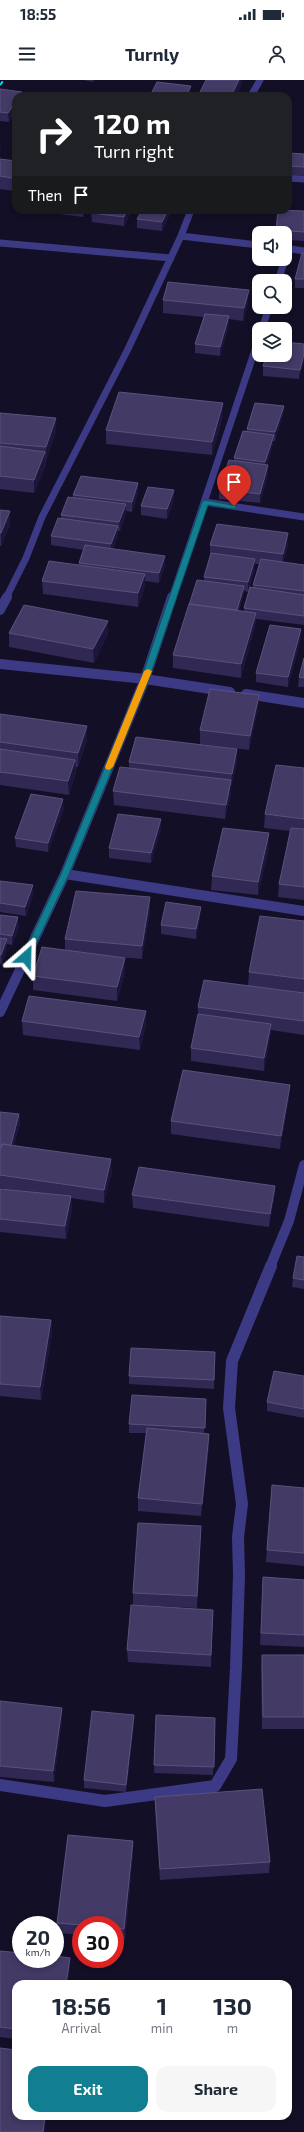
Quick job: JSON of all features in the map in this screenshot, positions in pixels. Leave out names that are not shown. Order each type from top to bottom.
[{"type":"street","points":[[253,92],[260,80]]},
{"type":"street","points":[[292,178],[304,179]]},
{"type":"street","points":[[0,610],[26,558],[42,518],[128,349],[171,258],[189,214]]},
{"type":"street","points":[[181,236],[252,244]]},
{"type":"street","points":[[0,243],[171,258]]},
{"type":"street","points":[[292,250],[304,251]]},
{"type":"street","points":[[0,1012],[65,874],[145,679],[252,359]]},
{"type":"street","points":[[205,502],[304,517]]},
{"type":"street","points":[[0,664],[145,679],[304,703]]},
{"type":"street","points":[[65,874],[304,911]]},
{"type":"street","points":[[0,1785],[105,1801],[154,1796],[215,1786],[231,1759],[239,1576],[238,1537],[242,1504],[236,1450],[229,1408],[232,1361],[289,1221],[304,1165]]},
{"type":"building","points":[[206,80],[239,80],[233,92],[200,92]]},
{"type":"building","points":[[157,82],[191,86],[188,92],[152,92]]},
{"type":"building","points":[[0,89],[22,92],[12,92],[12,107],[8,113],[0,112]]},
{"type":"building","points":[[292,153],[304,154],[304,167],[292,166]]},
{"type":"building","points":[[0,159],[12,160],[12,178],[0,176]]},
{"type":"building","points":[[292,211],[304,211],[304,232],[292,231],[292,226],[276,226],[278,214],[292,214]]},
{"type":"building","points":[[99,214],[125,214],[124,217]]},
{"type":"building","points":[[140,214],[166,214],[162,222],[137,219]]},
{"type":"building","points":[[302,253],[304,253],[304,279],[295,279]]},
{"type":"building","points":[[168,282],[249,290],[244,308],[163,300]]},
{"type":"building","points":[[205,314],[229,316],[220,347],[195,344]]},
{"type":"building","points":[[292,343],[304,344],[304,354],[300,370],[263,366],[264,362],[292,362]]},
{"type":"building","points":[[119,392],[223,403],[212,442],[106,430]]},
{"type":"building","points":[[255,403],[284,406],[275,432],[247,429]]},
{"type":"building","points":[[0,413],[56,418],[46,447],[0,443]]},
{"type":"building","points":[[243,431],[274,435],[265,462],[234,458]]},
{"type":"building","points":[[0,446],[45,452],[34,480],[0,476]]},
{"type":"building","points":[[229,460],[268,465],[260,494],[219,489]]},
{"type":"building","points":[[81,476],[138,483],[132,502],[73,495]]},
{"type":"building","points":[[148,487],[174,490],[167,509],[141,506]]},
{"type":"building","points":[[68,497],[126,504],[119,522],[61,515]]},
{"type":"building","points":[[0,510],[10,511],[1,533],[0,533]]},
{"type":"building","points":[[58,518],[118,526],[111,544],[51,536]]},
{"type":"building","points":[[217,524],[288,533],[283,554],[210,545]]},
{"type":"building","points":[[85,545],[165,556],[159,573],[79,563]]},
{"type":"building","points":[[211,553],[255,559],[248,582],[204,577]]},
{"type":"building","points":[[261,559],[304,565],[304,591],[253,585]]},
{"type":"building","points":[[49,561],[145,574],[138,593],[42,581]]},
{"type":"building","points":[[197,580],[244,586],[237,610],[189,604]]},
{"type":"building","points":[[250,587],[304,595],[304,616],[244,608]]},
{"type":"building","points":[[189,604],[256,613],[241,664],[173,655]]},
{"type":"building","points":[[24,605],[108,621],[93,649],[9,633]]},
{"type":"building","points":[[270,625],[301,629],[288,677],[256,673]]},
{"type":"building","points":[[304,658],[304,678],[299,677]]},
{"type":"building","points":[[210,689],[259,695],[250,736],[200,730]]},
{"type":"building","points":[[0,714],[87,726],[78,753],[0,742]]},
{"type":"building","points":[[136,737],[237,749],[232,774],[129,762]]},
{"type":"building","points":[[0,749],[75,760],[68,781],[0,772]]},
{"type":"building","points":[[276,765],[304,768],[304,819],[265,814]]},
{"type":"building","points":[[120,767],[231,780],[226,805],[113,791]]},
{"type":"building","points":[[31,794],[63,799],[48,843],[15,838]]},
{"type":"building","points":[[118,814],[161,819],[151,853],[109,848]]},
{"type":"building","points":[[223,828],[269,833],[258,882],[212,876]]},
{"type":"building","points":[[291,828],[304,829],[304,887],[279,884]]},
{"type":"building","points":[[0,881],[33,885],[25,907],[0,903]]},
{"type":"building","points":[[76,891],[150,897],[142,946],[65,939]]},
{"type":"building","points":[[166,902],[201,907],[196,929],[161,925]]},
{"type":"building","points":[[0,915],[18,917],[12,936],[0,934]]},
{"type":"building","points":[[260,916],[304,921],[304,979],[249,972]]},
{"type":"building","points":[[0,938],[7,939],[1,955],[0,955]]},
{"type":"building","points":[[42,947],[125,958],[117,987],[33,976]]},
{"type":"building","points":[[204,980],[304,993],[304,1021],[198,1007]]},
{"type":"building","points":[[29,996],[146,1011],[139,1037],[22,1021]]},
{"type":"building","points":[[198,1014],[271,1024],[264,1058],[191,1048]]},
{"type":"building","points":[[183,1070],[290,1085],[281,1136],[171,1121]]},
{"type":"building","points":[[0,1112],[19,1114],[11,1145],[2,1144],[1,1147],[0,1147]]},
{"type":"building","points":[[2,1144],[111,1159],[104,1190],[0,1175],[0,1151]]},
{"type":"building","points":[[139,1167],[275,1186],[270,1214],[132,1195]]},
{"type":"building","points":[[0,1189],[71,1196],[65,1226],[0,1219]]},
{"type":"building","points":[[297,1256],[304,1257],[304,1280],[293,1278]]},
{"type":"building","points":[[0,1316],[51,1320],[40,1387],[0,1384]]},
{"type":"building","points":[[131,1348],[215,1352],[214,1380],[129,1376]]},
{"type":"building","points":[[274,1371],[304,1376],[304,1409],[267,1402]]},
{"type":"building","points":[[132,1395],[206,1399],[205,1428],[129,1424]]},
{"type":"building","points":[[147,1428],[209,1434],[202,1504],[138,1498]]},
{"type":"building","points":[[272,1485],[304,1488],[304,1553],[267,1550]]},
{"type":"building","points":[[138,1523],[201,1526],[197,1596],[133,1593]]},
{"type":"building","points":[[263,1577],[304,1580],[304,1635],[261,1633]]},
{"type":"building","points":[[131,1605],[213,1610],[211,1655],[127,1650]]},
{"type":"building","points":[[262,1655],[304,1655],[304,1717],[263,1717]]},
{"type":"building","points":[[0,1701],[62,1708],[53,1771],[0,1766]]},
{"type":"building","points":[[92,1711],[134,1715],[126,1785],[84,1780]]},
{"type":"building","points":[[156,1715],[215,1718],[214,1767],[154,1765]]},
{"type":"building","points":[[262,1789],[270,1862],[160,1869],[155,1797]]},
{"type":"building","points":[[68,1835],[133,1841],[124,1929],[124,1916],[72,1916],[72,1924],[64,1924],[64,1916],[58,1916]]},
{"type":"building","points":[[0,1951],[12,1952],[12,1968],[64,1968],[64,1957],[70,1958],[67,1980],[12,1980],[12,2028],[0,2027]]},
{"type":"building","points":[[0,2048],[12,2050],[12,2120],[44,2120],[43,2132],[0,2132]]},
{"type":"railway","points":[[0,85],[4,80]]},
{"type":"slow traffic","points":[[109,767],[148,671]]},
{"type":"route","points":[[26,957],[65,874],[145,679],[205,502],[234,506]]}]
